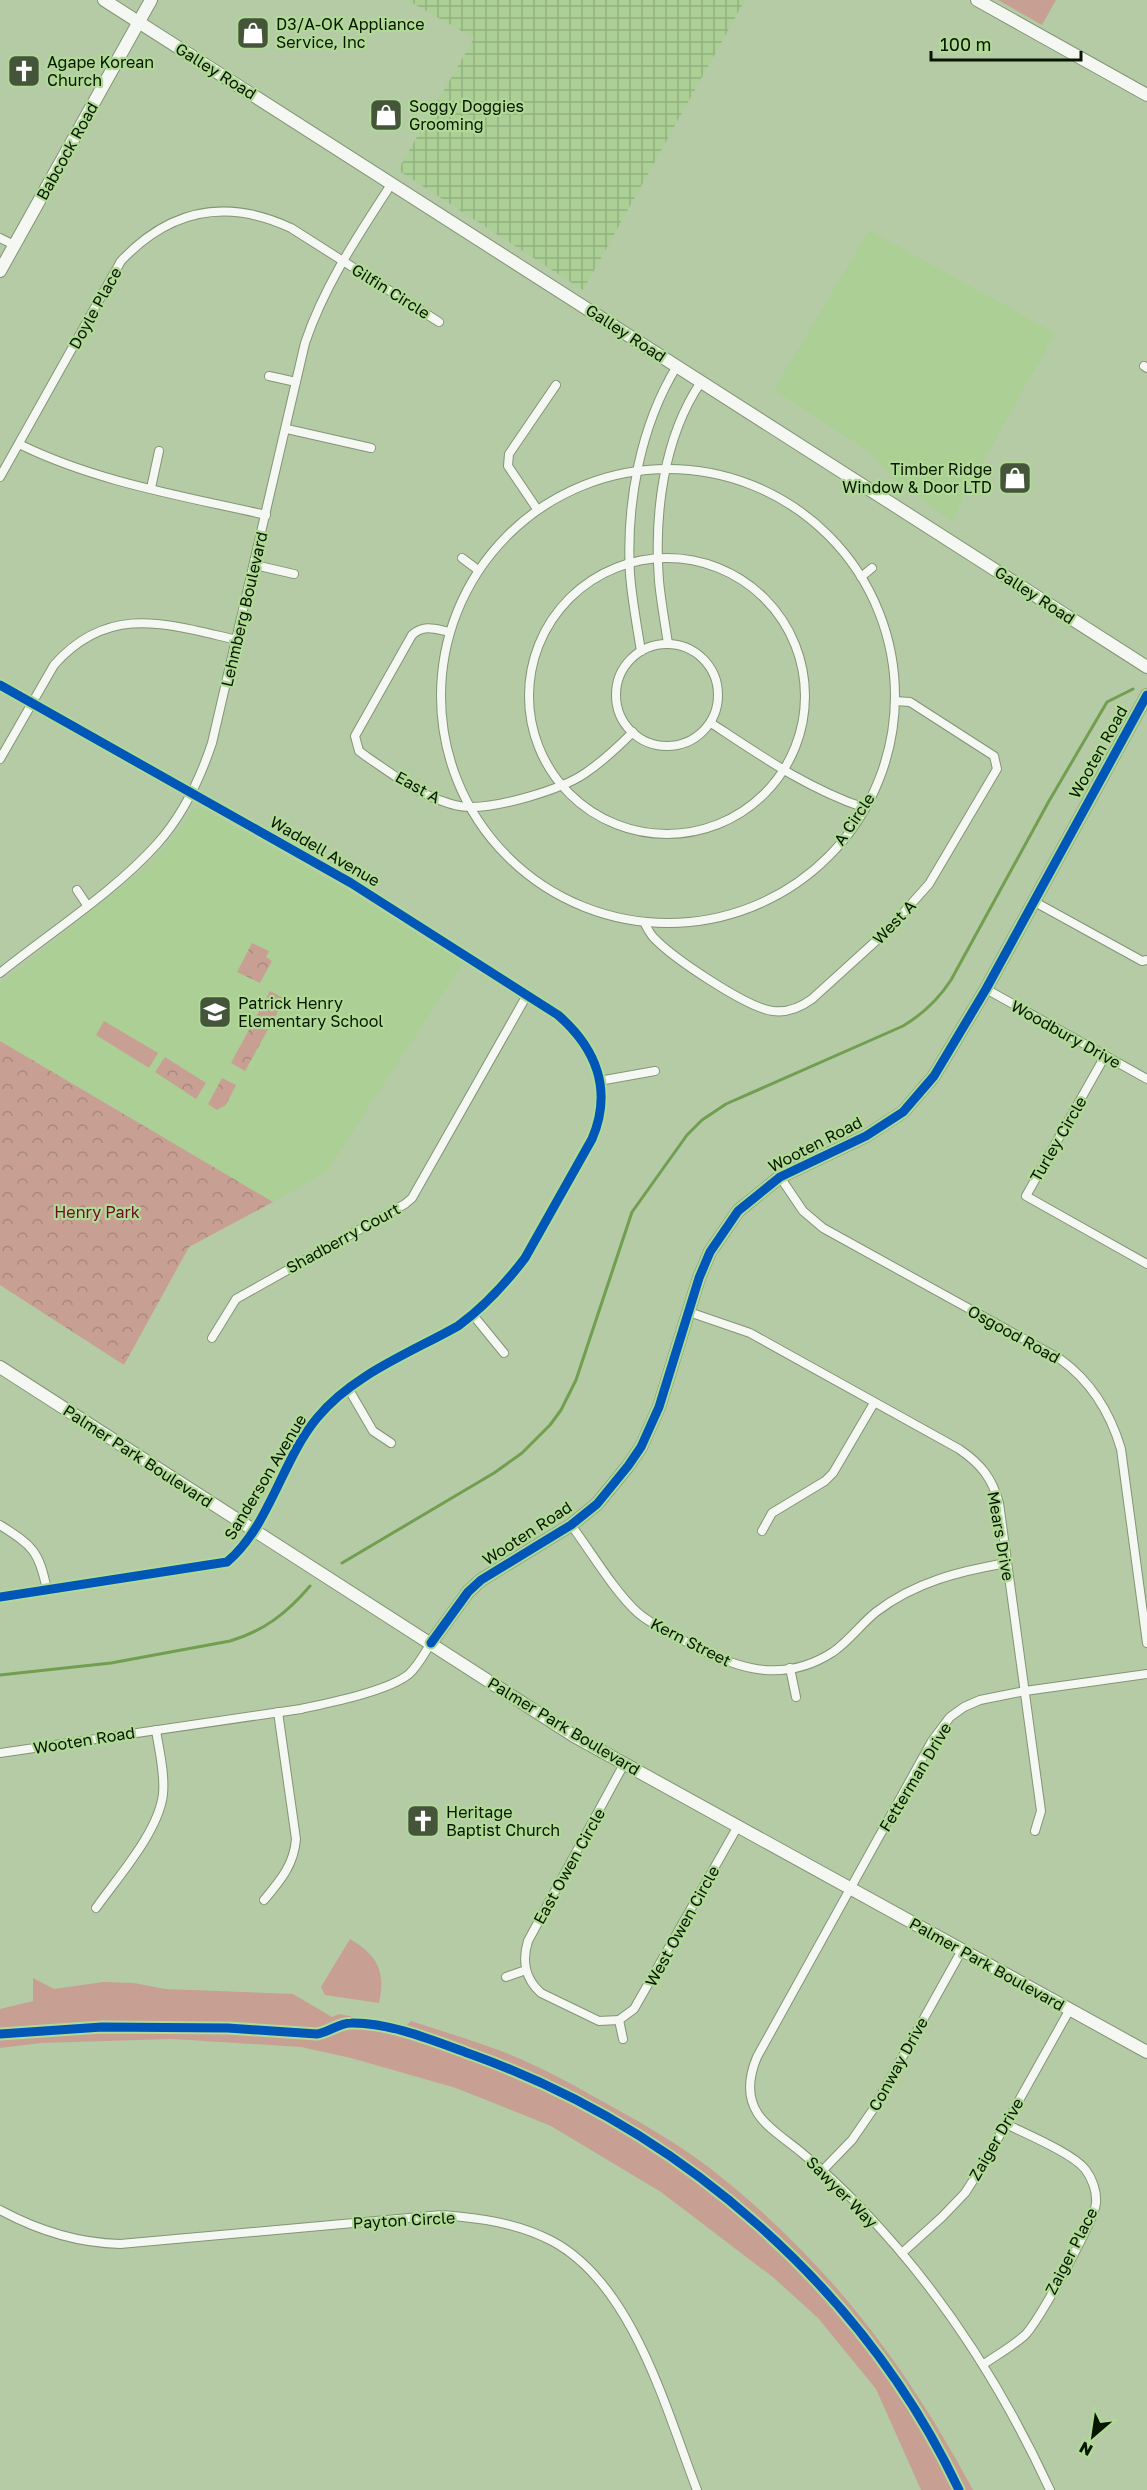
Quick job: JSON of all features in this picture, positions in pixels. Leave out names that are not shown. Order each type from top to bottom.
[{"type":"main road","name":"Galley Road","points":[[104,0],[1147,667]]},
{"type":"main road","name":"Babcock Road","points":[[0,271],[151,0]]},
{"type":"main road","points":[[977,0],[1147,95]]},
{"type":"main road","name":"Wooten Road","points":[[431,1643],[456,1605],[482,1580],[571,1525],[597,1504],[614,1485],[641,1447],[659,1407],[699,1278],[710,1252],[738,1211],[780,1177],[866,1136],[903,1112],[929,1083],[946,1060],[986,989],[1147,695]]},
{"type":"main road","name":"Palmer Park Boulevard","points":[[0,1367],[556,1724],[624,1764],[1147,2052]]},
{"type":"street","name":"Lehmberg Boulevard","points":[[0,973],[132,868],[158,843],[192,792],[212,743],[287,429],[305,343],[317,310],[342,260],[392,183]]},
{"type":"street","name":"Doyle Place","points":[[0,477],[113,273],[136,245],[153,233],[186,217],[224,210],[244,212],[260,215],[291,228],[342,260]]},
{"type":"street","points":[[0,238],[14,245]]},
{"type":"street","name":"Gilfin Circle","points":[[342,260],[440,322]]},
{"type":"street","points":[[641,651],[630,562],[632,513],[646,434],[656,405],[677,366]]},
{"type":"street","points":[[269,376],[296,382]]},
{"type":"street","points":[[668,644],[661,599],[658,557],[660,510],[667,468],[682,416],[701,382]]},
{"type":"street","points":[[537,509],[507,466],[506,460],[556,385]]},
{"type":"street","points":[[287,429],[370,448]]},
{"type":"street","points":[[18,444],[70,468],[266,515]]},
{"type":"street","points":[[151,488],[159,451]]},
{"type":"street","name":"A Circle","points":[[667,468],[711,473],[767,491],[820,527],[838,546],[872,596],[885,631],[892,667],[895,701],[888,753],[865,808],[841,842],[821,863],[797,882],[768,899],[740,911],[678,923],[644,922],[609,915],[579,905],[537,882],[502,850],[470,807],[452,765],[443,720],[442,678],[450,632],[463,597],[478,570],[505,537],[537,509],[586,483],[639,470],[667,468]]},
{"type":"street","points":[[658,557],[699,561],[730,573],[760,594],[786,626],[803,668],[805,702],[800,733],[783,771],[756,801],[733,817],[708,828],[680,832],[647,832],[619,824],[583,806],[563,786],[546,762],[534,730],[530,688],[534,662],[548,629],[568,600],[594,578],[630,562],[658,557]]},
{"type":"street","points":[[462,558],[478,570]]},
{"type":"street","points":[[255,565],[294,574]]},
{"type":"street","points":[[861,577],[872,568]]},
{"type":"street","points":[[0,759],[46,676],[63,654],[101,629],[134,622],[154,622],[237,640]]},
{"type":"street","name":"East A","points":[[450,632],[425,627],[412,635],[355,736],[359,751],[419,790],[442,801],[470,807],[521,798],[563,786],[601,761],[633,732]]},
{"type":"street","points":[[668,644],[693,651],[711,668],[718,691],[717,707],[711,723],[694,739],[670,746],[651,744],[633,732],[621,717],[616,692],[628,663],[641,651],[653,646],[668,644]]},
{"type":"street","name":"Waddell Avenue","points":[[0,685],[379,899],[558,1015],[579,1035],[594,1058],[600,1081]]},
{"type":"street","name":"West A","points":[[644,922],[654,938],[674,954],[709,979],[754,1005],[785,1011],[802,1006],[812,999],[888,930],[922,893],[939,870],[997,769],[993,756],[910,702],[895,701]]},
{"type":"street","points":[[711,723],[783,771],[829,795],[865,808]]},
{"type":"street","points":[[77,890],[87,905]]},
{"type":"street","points":[[1033,901],[1142,961],[1147,960]]},
{"type":"street","name":"Woodbury Drive","points":[[986,989],[1147,1079]]},
{"type":"street","name":"Shadberry Court","points":[[212,1338],[236,1299],[412,1198],[527,995]]},
{"type":"street","name":"Turley Circle","points":[[1105,1056],[1026,1196],[1147,1264]]},
{"type":"street","points":[[600,1081],[655,1071]]},
{"type":"street","name":"Sanderson Avenue","points":[[0,1597],[219,1564],[235,1555],[253,1530],[316,1419],[348,1388],[458,1326],[473,1315],[504,1284],[525,1258],[584,1155],[599,1118],[600,1081]]},
{"type":"street","name":"Osgood Road","points":[[780,1177],[812,1220],[1060,1359],[1074,1369],[1098,1397],[1116,1432],[1121,1449],[1147,1643]]},
{"type":"street","name":"Mears Drive","points":[[689,1312],[750,1334],[959,1449],[983,1468],[993,1484],[999,1503],[1041,1811],[1035,1831]]},
{"type":"street","points":[[473,1315],[504,1353]]},
{"type":"street","points":[[348,1388],[373,1431],[391,1443]]},
{"type":"street","points":[[762,1531],[772,1513],[825,1481],[833,1473],[874,1403]]},
{"type":"street","points":[[0,1525],[32,1548],[42,1568],[47,1590]]},
{"type":"street","name":"Kern Street","points":[[571,1525],[630,1604],[648,1620],[715,1658],[758,1670],[789,1668],[809,1663],[833,1652],[876,1613],[908,1592],[962,1571],[1007,1563]]},
{"type":"street","name":"Wooten Road","points":[[0,1753],[278,1712],[331,1702],[394,1683],[411,1672],[431,1643]]},
{"type":"street","points":[[789,1668],[796,1696]]},
{"type":"street","name":"Fetterman Drive","points":[[850,1889],[932,1741],[945,1723],[963,1707],[998,1695],[1147,1674]]},
{"type":"street","points":[[264,1900],[287,1872],[295,1850],[295,1828],[278,1712]]},
{"type":"street","points":[[96,1908],[154,1824],[159,1813],[163,1791],[156,1730]]},
{"type":"street","name":"East Owen Circle","points":[[526,1970],[524,1962],[528,1941],[624,1764]]},
{"type":"street","name":"West Owen Circle","points":[[619,2020],[634,2009],[640,2001],[738,1826]]},
{"type":"street","name":"Sawyer Way","points":[[850,1889],[757,2057],[750,2082],[753,2102],[758,2114],[823,2170],[902,2253],[943,2305],[984,2364],[1017,2419],[1050,2490]]},
{"type":"street","name":"Conway Drive","points":[[823,2170],[852,2140],[874,2108],[962,1950]]},
{"type":"street","points":[[506,1977],[526,1970],[534,1987],[567,2007],[599,2021],[619,2020],[623,2039]]},
{"type":"street","name":"Zaiger Drive","points":[[902,2253],[942,2217],[964,2193],[1006,2124],[1070,2009]]},
{"type":"street","name":"Zaiger Place","points":[[984,2364],[1016,2342],[1033,2325],[1088,2226],[1096,2202],[1096,2190],[1084,2168],[1074,2160],[1006,2124]]},
{"type":"street","name":"Payton Circle","points":[[0,2210],[57,2235],[111,2244],[442,2215],[478,2218],[510,2224],[533,2232],[554,2242],[589,2269],[626,2317],[647,2360],[697,2490]]},
{"type":"shaded area","points":[[407,0],[745,0],[583,290],[398,170],[474,38]]},
{"type":"shaded area","points":[[869,230],[1055,333],[963,498],[953,522],[895,480],[867,450],[774,390]]},
{"type":"shaded area","name":"Patrick Henry Elementary School","points":[[198,806],[349,891],[463,963],[327,1171],[273,1202],[0,1041],[0,984],[149,865],[171,840],[192,810]]},
{"type":"green space","points":[[998,0],[1056,0],[1042,25]]},
{"type":"green space","points":[[252,943],[269,951],[266,957],[272,961],[260,983],[237,972]]},
{"type":"green space","points":[[270,991],[285,999],[245,1071],[231,1063]]},
{"type":"green space","points":[[104,1021],[158,1053],[149,1068],[96,1035]]},
{"type":"green space","name":"Henry Park","points":[[0,1041],[273,1202],[189,1247],[124,1365],[0,1285]]},
{"type":"green space","points":[[165,1057],[206,1083],[196,1099],[155,1072]]},
{"type":"green space","points":[[222,1078],[236,1085],[226,1105],[217,1110],[208,1104]]},
{"type":"green space","points":[[350,1939],[367,1951],[377,1965],[381,1982],[379,2003],[325,1995],[321,1987]]},
{"type":"green space","points":[[33,1978],[54,1989],[103,1982],[134,1983],[165,1989],[293,1994],[332,2017],[339,2014],[405,2027],[411,2021],[468,2039],[530,2063],[584,2091],[699,2160],[752,2203],[790,2239],[826,2276],[890,2356],[947,2443],[973,2490],[921,2490],[876,2389],[818,2318],[774,2278],[661,2192],[551,2126],[456,2088],[351,2058],[301,2047],[172,2039],[41,2043],[0,2048],[0,2009],[33,2001]]},
{"type":"waterway","points":[[342,1563],[494,1473],[522,1453],[550,1425],[561,1410],[576,1380],[632,1212],[687,1135],[702,1120],[726,1104],[903,1026],[917,1017],[935,1000],[951,980],[1049,801],[1107,702],[1133,689]]},
{"type":"waterway","points":[[0,1675],[111,1663],[230,1641],[254,1632],[274,1620],[293,1605],[310,1586]]},
{"type":"cycle path","points":[[0,685],[351,883],[558,1015],[582,1041],[591,1056],[597,1071],[601,1104],[592,1139],[518,1267],[486,1303],[468,1319],[364,1377],[331,1403],[317,1418],[294,1453],[254,1531],[227,1562],[0,1597]]},
{"type":"cycle path","points":[[431,1643],[468,1592],[481,1580],[571,1525],[597,1504],[628,1466],[641,1447],[659,1407],[699,1278],[710,1252],[738,1211],[780,1177],[866,1136],[903,1112],[934,1076],[986,989],[1147,695]]},
{"type":"cycle path","points":[[0,2034],[102,2027],[228,2028],[317,2034],[347,2023],[366,2024],[397,2029],[429,2039],[550,2087],[623,2126],[693,2173],[758,2225],[818,2284],[872,2348],[919,2417],[959,2490]]},
{"type":"place","name":"D3/A-OK Appliance Service, Inc","points":[[253,33]]},
{"type":"place","name":"Agape Korean Church","points":[[24,71]]},
{"type":"place","name":"Soggy Doggies Grooming","points":[[386,115]]},
{"type":"place","name":"Timber Ridge Window & Door LTD","points":[[1015,478]]},
{"type":"place","name":"Patrick Henry Elementary School","points":[[215,1012]]},
{"type":"place","name":"Heritage Baptist Church","points":[[423,1821]]}]
